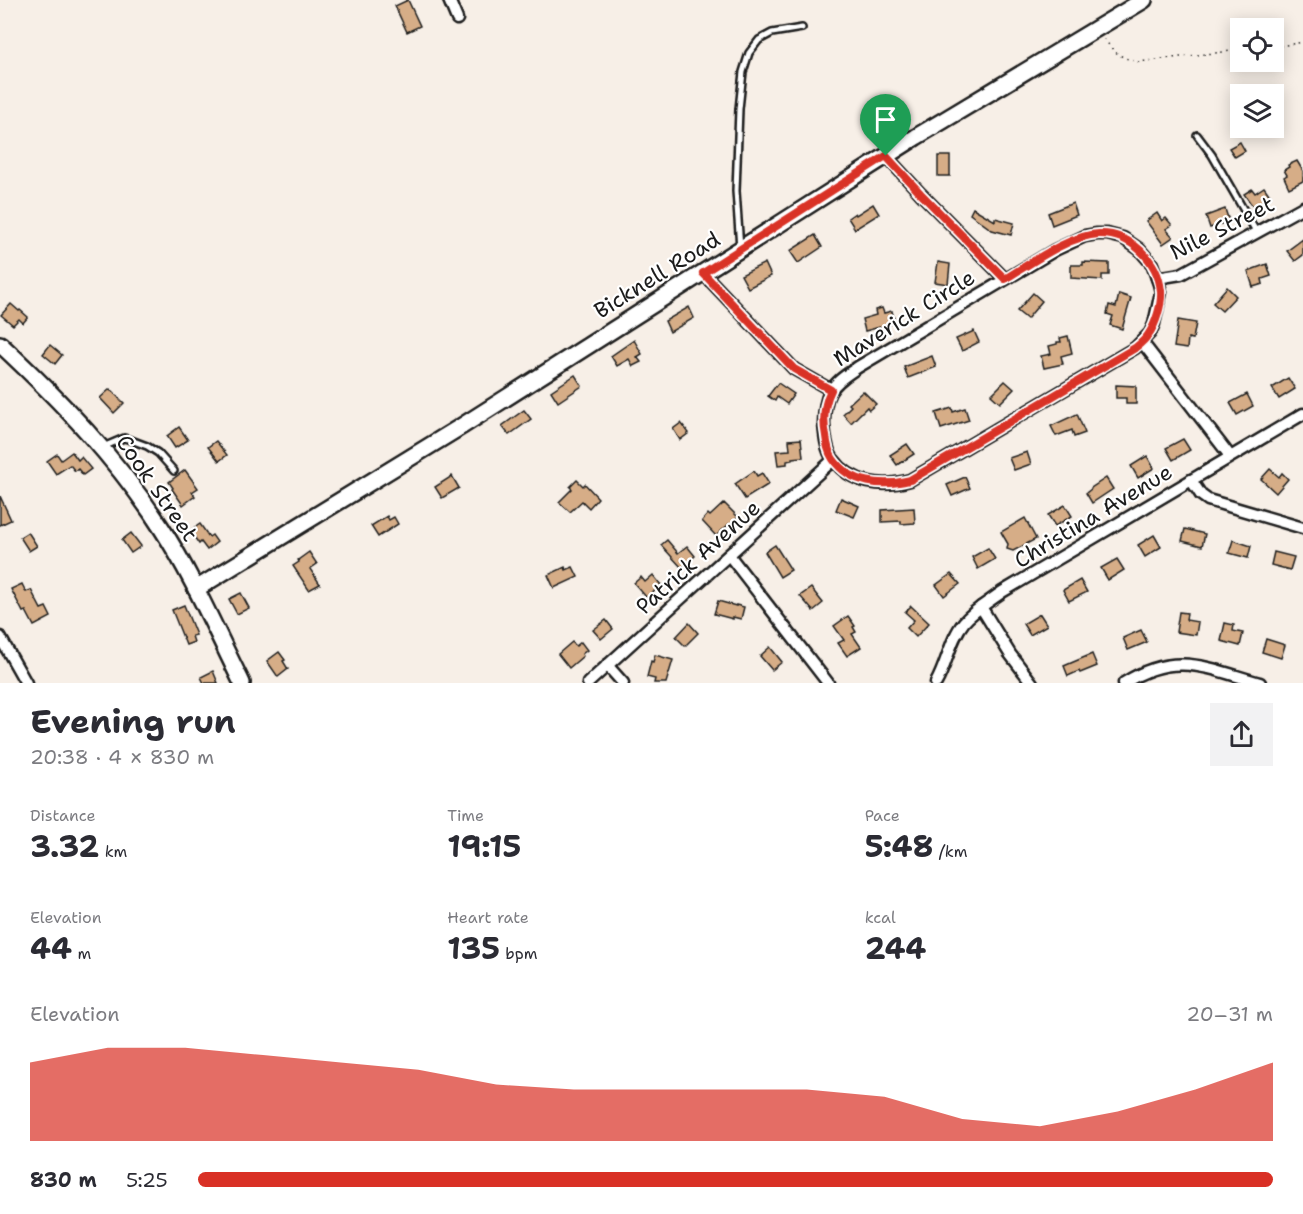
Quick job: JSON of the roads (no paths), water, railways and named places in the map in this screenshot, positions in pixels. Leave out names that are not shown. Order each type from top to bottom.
[{"type":"street","points":[[449,0],[457,18]]},
{"type":"street","name":"Bicknell Road","points":[[196,590],[462,426],[886,156],[1144,0]]},
{"type":"street","points":[[886,156],[1005,279]]},
{"type":"street","name":"Nile Street","points":[[1157,278],[1181,274],[1303,207]]},
{"type":"street","name":"Maverick Circle","points":[[1107,234],[1124,238],[1139,249],[1152,264],[1161,292],[1150,333],[1142,342],[1117,359],[910,480],[889,484],[861,480],[833,460],[824,430],[824,419],[827,398],[836,383],[858,367],[1005,279],[1068,243],[1085,236],[1107,234]]},
{"type":"street","points":[[703,273],[794,369],[831,390]]},
{"type":"street","points":[[1142,342],[1230,456]]},
{"type":"street","name":"Cook Street","points":[[0,344],[102,448],[147,506],[191,579],[242,683]]},
{"type":"street","name":"Christina Avenue","points":[[936,683],[959,628],[1002,592],[1303,414]]},
{"type":"street","name":"Patrick Avenue","points":[[588,683],[833,460]]},
{"type":"street","points":[[1191,480],[1201,495],[1209,500],[1303,528]]},
{"type":"street","points":[[729,555],[828,683]]},
{"type":"street","points":[[981,608],[1010,654],[1032,683]]},
{"type":"street","points":[[0,637],[26,683]]},
{"type":"street","points":[[1124,683],[1154,668],[1187,664],[1198,665],[1260,683]]},
{"type":"street","points":[[608,665],[623,683]]},
{"type":"lane","points":[[740,249],[736,191],[739,109],[743,72],[749,53],[759,40],[772,33],[802,28]]},
{"type":"lane","points":[[1197,135],[1212,156],[1257,233]]},
{"type":"lane","points":[[102,448],[124,438],[131,440],[158,453],[174,471]]}]
